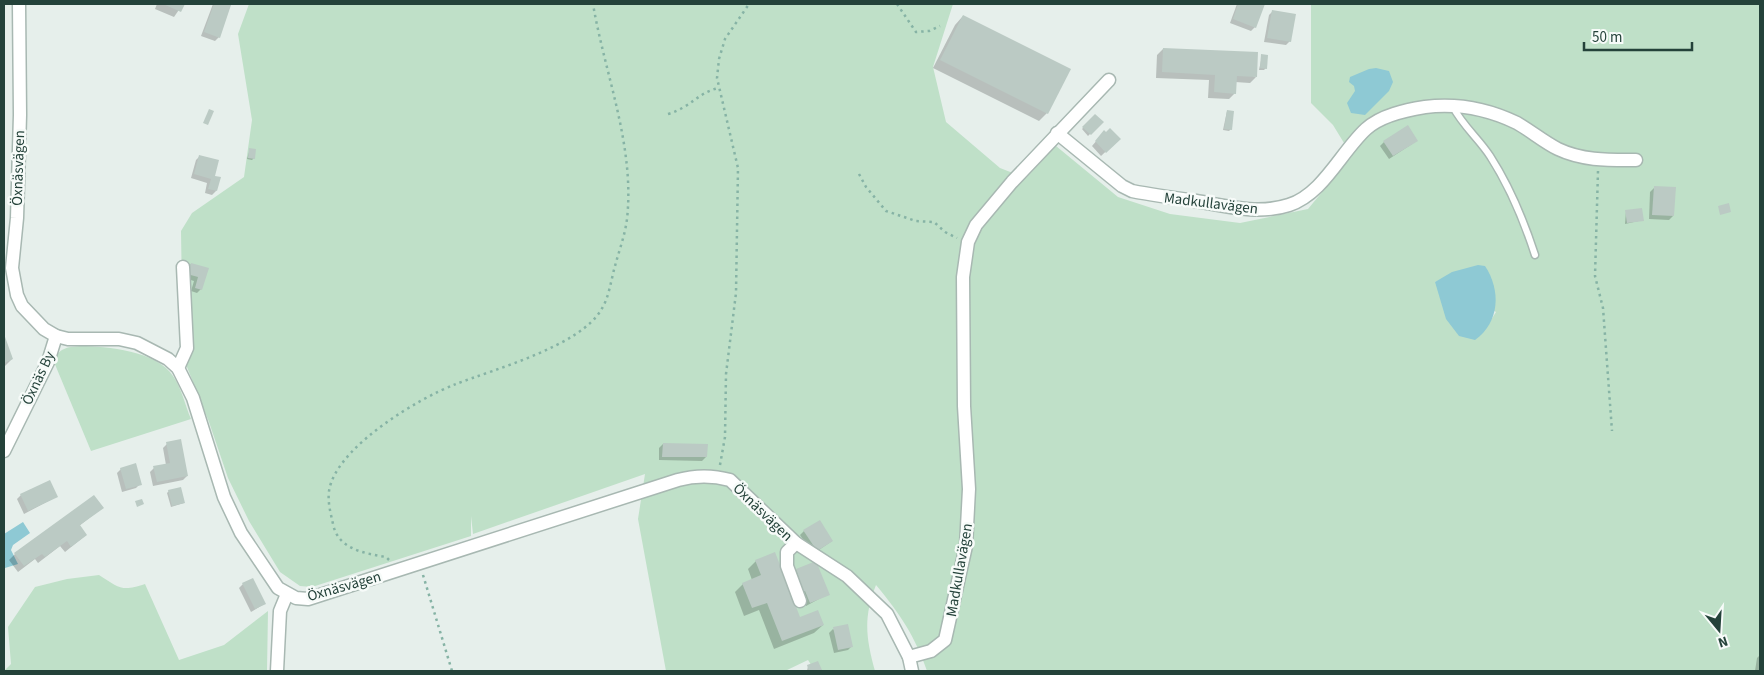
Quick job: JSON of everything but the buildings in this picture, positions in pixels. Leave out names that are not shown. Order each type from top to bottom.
[{"type":"street","name":"Öxnäsvägen","points":[[19,4],[20,115],[17,218],[12,268],[13,282],[22,306],[44,329],[56,336],[68,339],[119,339],[137,343],[168,358],[178,368],[193,398],[229,510],[258,560],[278,588],[287,594],[308,599],[678,480],[697,476],[717,476],[730,480],[796,543],[847,576],[887,614],[909,658],[912,671]]},
{"type":"street","name":"Madkullavägen","points":[[909,658],[931,651],[945,640],[966,546],[969,489],[964,406],[963,277],[968,242],[976,225],[1057,132],[1109,80]]},
{"type":"street","name":"Madkullavägen","points":[[1057,132],[1122,186],[1132,191],[1254,210],[1267,210],[1289,205],[1309,193],[1366,128],[1385,117],[1405,110],[1462,106],[1490,113],[1517,124],[1559,149],[1599,160],[1636,160]]},
{"type":"street","points":[[178,368],[186,348],[183,267]]},
{"type":"street","name":"Öxnäs By","points":[[4,451],[18,418],[48,362],[56,336]]},
{"type":"street","name":"Öxnäs By","points":[[4,420],[18,418]]},
{"type":"street","points":[[796,543],[787,552],[787,566],[800,601]]},
{"type":"street","points":[[277,671],[280,611],[287,594]]},
{"type":"lane","points":[[1453,106],[1462,123],[1477,137],[1501,175],[1527,230],[1535,255]]},
{"type":"path","points":[[396,572],[393,564],[386,557],[348,547],[334,532],[328,495],[341,464],[376,429],[413,407],[453,385],[515,363],[566,340],[591,323],[602,309],[627,221],[628,199],[625,141],[600,42],[593,4]]},
{"type":"path","points":[[717,476],[725,438],[726,374],[736,293],[738,168],[717,78],[719,59],[725,39],[749,4]]},
{"type":"path","points":[[897,4],[916,32],[929,31],[940,26]]},
{"type":"path","points":[[668,114],[690,105],[706,90],[719,88]]},
{"type":"path","points":[[1599,160],[1595,276],[1602,308],[1612,431]]},
{"type":"path","points":[[859,174],[866,187],[886,211],[916,221],[934,222],[952,236],[968,242]]},
{"type":"path","points":[[419,564],[452,671]]},
{"type":"green space","points":[[249,4],[953,4],[933,67],[946,122],[1000,168],[1026,178],[1056,146],[1118,197],[1170,214],[1240,223],[1308,209],[1352,156],[1333,125],[1311,103],[1311,4],[1760,4],[1760,671],[927,671],[906,626],[876,585],[869,608],[867,628],[875,671],[815,671],[808,660],[785,671],[666,671],[638,519],[645,474],[473,534],[471,516],[471,536],[312,587],[300,586],[280,572],[249,521],[228,478],[209,422],[183,357],[181,231],[192,213],[244,177],[252,120],[238,34]],"holes":[[[1442,279],[1496,312],[1491,320],[1435,282]]]},
{"type":"green space","points":[[80,346],[117,349],[156,361],[173,376],[191,419],[91,451],[54,362],[58,354],[64,349]]},
{"type":"green space","points":[[99,575],[111,583],[126,588],[145,584],[179,660],[224,645],[268,611],[267,671],[4,671],[11,664],[8,627],[35,587],[67,579]]},
{"type":"water","points":[[1376,68],[1389,71],[1393,82],[1389,91],[1365,115],[1351,113],[1347,103],[1355,91],[1354,86],[1349,82],[1350,77]]},
{"type":"water","points":[[1478,265],[1485,266],[1490,275],[1494,285],[1495,305],[1489,324],[1475,340],[1459,336],[1446,319],[1435,282],[1452,272]]},
{"type":"water","points":[[23,522],[30,533],[13,545],[11,550],[18,564],[5,568],[4,534]]}]
